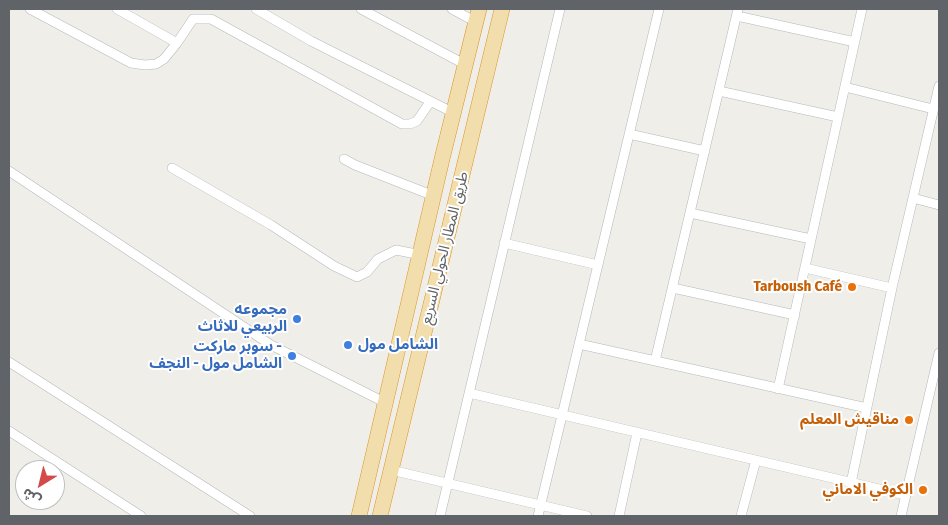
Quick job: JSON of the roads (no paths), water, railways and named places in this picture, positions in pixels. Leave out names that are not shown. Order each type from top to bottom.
[{"type":"highway","name":"طريق المطار الحولي السريع","points":[[380,516],[502,9]]},
{"type":"highway","name":"طريق المطار الحولي السريع","points":[[359,516],[442,159],[478,15]]},
{"type":"highway","points":[[442,159],[452,166],[465,166]]},
{"type":"highway","points":[[432,202],[454,214]]},
{"type":"street","points":[[30,9],[131,63],[156,64],[177,43],[194,19],[211,19],[402,124],[410,124],[417,121],[430,102]]},
{"type":"street","points":[[117,9],[177,43]]},
{"type":"street","points":[[256,9],[311,41],[454,114]]},
{"type":"street","points":[[361,9],[466,65]]},
{"type":"street","points":[[452,9],[478,15]]},
{"type":"street","points":[[440,516],[560,9]]},
{"type":"street","points":[[538,516],[658,9]]},
{"type":"street","points":[[778,388],[862,9]]},
{"type":"street","points":[[655,361],[737,13],[855,42]]},
{"type":"street","points":[[851,483],[892,288],[939,86]]},
{"type":"street","points":[[845,87],[933,109]]},
{"type":"street","points":[[719,91],[838,117]]},
{"type":"street","points":[[629,134],[705,151]]},
{"type":"street","points":[[344,159],[432,202]]},
{"type":"street","points":[[172,168],[271,225],[334,266],[357,277],[367,272],[378,259],[396,250],[421,255]]},
{"type":"street","points":[[9,171],[271,345],[386,403]]},
{"type":"street","points":[[913,198],[939,205]]},
{"type":"street","points":[[690,213],[811,239]]},
{"type":"street","points":[[504,243],[598,265]]},
{"type":"street","points":[[805,268],[892,288]]},
{"type":"street","points":[[672,288],[795,315]]},
{"type":"street","points":[[579,344],[866,408]]},
{"type":"street","points":[[900,516],[939,353]]},
{"type":"street","points":[[9,362],[250,516]]},
{"type":"street","points":[[469,393],[906,495]]},
{"type":"street","points":[[9,431],[141,516]]},
{"type":"street","points":[[619,516],[637,433]]},
{"type":"street","points":[[741,516],[756,460]]},
{"type":"street","points":[[391,470],[587,516]]},
{"type":"place","name":"Tarboush Café","points":[[852,287]]},
{"type":"place","name":"مجموعه الربيعي للاثاث","points":[[297,319]]},
{"type":"place","name":"الشامل مول","points":[[348,345]]},
{"type":"place","name":"سوبر ماركت - الشامل مول - النجف","points":[[292,356]]},
{"type":"place","name":"مناقيش المعلم","points":[[909,420]]},
{"type":"place","name":"الكوفي الاماني","points":[[923,490]]}]
